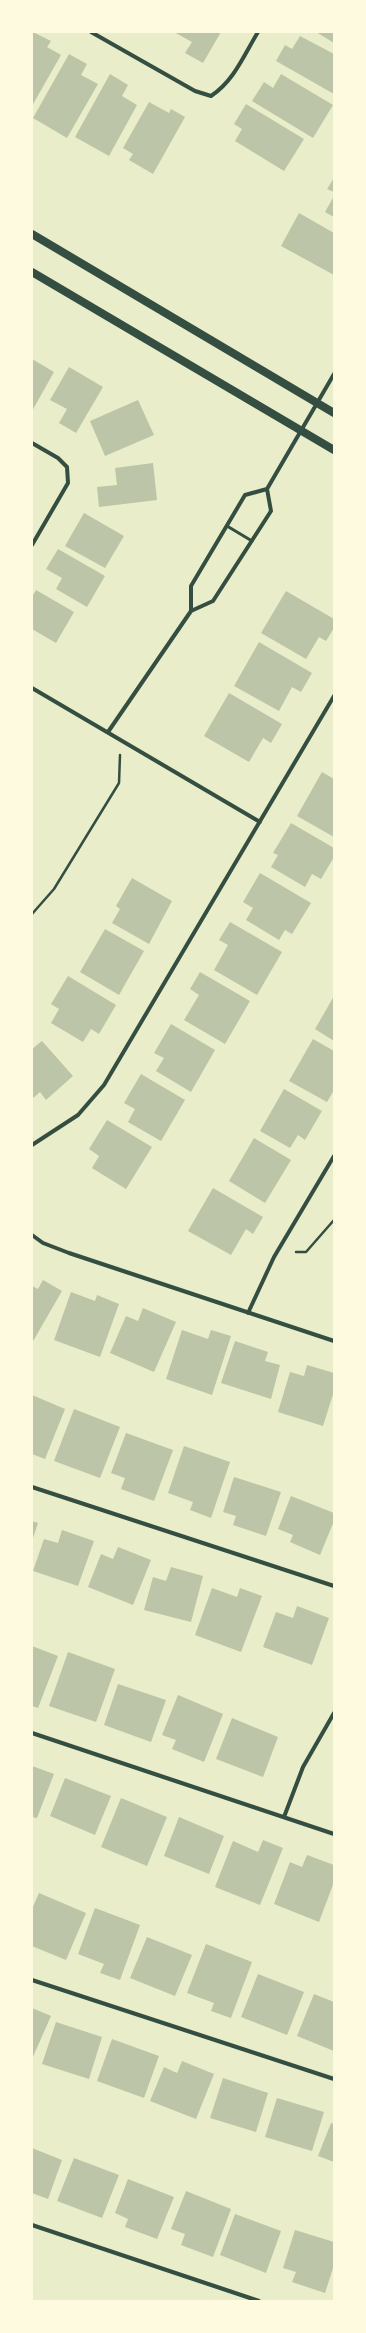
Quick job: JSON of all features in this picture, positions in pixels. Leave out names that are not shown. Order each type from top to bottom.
[{"type":"main road","points":[[32,234],[334,413]]},
{"type":"main road","points":[[32,272],[334,450]]},
{"type":"street","points":[[91,32],[195,91],[211,96],[222,89],[232,76],[258,32]]},
{"type":"street","points":[[108,732],[191,611],[213,601],[271,511],[267,489],[334,374]]},
{"type":"street","points":[[32,443],[58,458],[67,467],[68,483],[32,545]]},
{"type":"street","points":[[191,611],[191,586],[245,495],[267,489]]},
{"type":"street","points":[[32,688],[260,822]]},
{"type":"street","points":[[32,1145],[78,1115],[104,1085],[334,696]]},
{"type":"street","points":[[248,1312],[274,1257],[334,1156]]},
{"type":"street","points":[[32,1235],[43,1243],[70,1253],[334,1341]]},
{"type":"street","points":[[32,1487],[334,1586]]},
{"type":"street","points":[[284,1818],[303,1767],[334,1713]]},
{"type":"street","points":[[32,1733],[334,1834]]},
{"type":"street","points":[[32,1980],[334,2080]]},
{"type":"street","points":[[32,2225],[259,2301]]},
{"type":"lane","points":[[227,526],[252,541]]},
{"type":"path","points":[[32,914],[54,889],[119,783],[120,755]]},
{"type":"path","points":[[296,1252],[306,1252],[334,1220]]},
{"type":"building","points":[[33,32],[51,41],[47,47],[61,55],[32,106]]},
{"type":"building","points":[[174,32],[221,32],[203,63],[185,53],[192,42]]},
{"type":"building","points":[[316,32],[334,32],[334,43]]},
{"type":"building","points":[[300,36],[334,54],[334,94],[276,61],[285,45],[292,49]]},
{"type":"building","points":[[69,54],[87,64],[81,75],[98,84],[67,138],[33,118]]},
{"type":"building","points":[[110,74],[128,85],[122,96],[137,105],[109,156],[75,137]]},
{"type":"building","points":[[281,74],[333,105],[313,138],[252,101],[264,82],[273,88]]},
{"type":"building","points":[[149,102],[169,113],[171,109],[185,117],[153,174],[129,160],[133,154],[123,148]]},
{"type":"building","points":[[246,104],[304,139],[284,171],[235,141],[242,129],[234,124]]},
{"type":"building","points":[[334,178],[334,192],[327,189]]},
{"type":"building","points":[[334,196],[334,217],[325,212]]},
{"type":"building","points":[[299,213],[334,233],[334,275],[281,246]]},
{"type":"building","points":[[32,359],[54,372],[32,411]]},
{"type":"building","points":[[69,367],[103,387],[76,433],[59,423],[67,409],[50,400]]},
{"type":"building","points":[[138,400],[154,435],[105,456],[90,421]]},
{"type":"building","points":[[153,463],[157,500],[99,507],[97,487],[117,485],[115,468]]},
{"type":"building","points":[[84,513],[124,536],[105,568],[65,546]]},
{"type":"building","points":[[58,549],[105,576],[87,607],[56,589],[62,578],[46,569]]},
{"type":"building","points":[[36,590],[74,612],[56,643],[32,629],[32,597]]},
{"type":"building","points":[[286,591],[334,619],[334,628],[326,641],[319,637],[306,659],[261,633]]},
{"type":"building","points":[[259,642],[312,673],[301,692],[292,687],[279,711],[234,686]]},
{"type":"building","points":[[229,693],[282,724],[271,743],[263,738],[249,762],[204,736]]},
{"type":"building","points":[[322,772],[334,779],[334,837],[297,816]]},
{"type":"building","points":[[291,823],[334,848],[334,857],[321,879],[312,874],[305,887],[271,867],[278,855],[273,853]]},
{"type":"building","points":[[260,873],[311,903],[292,934],[285,930],[279,940],[246,920],[253,908],[243,902]]},
{"type":"building","points":[[132,878],[172,901],[149,944],[112,923],[120,909],[116,906]]},
{"type":"building","points":[[230,922],[282,952],[257,995],[214,970],[228,945],[219,940]]},
{"type":"building","points":[[105,929],[144,951],[119,995],[80,972]]},
{"type":"building","points":[[200,972],[250,1001],[225,1044],[184,1020],[199,995],[190,989]]},
{"type":"building","points":[[68,976],[116,1005],[99,1034],[91,1029],[83,1042],[51,1023],[59,1009],[51,1004]]},
{"type":"building","points":[[334,996],[334,1041],[315,1029]]},
{"type":"building","points":[[171,1024],[215,1050],[191,1092],[156,1071],[164,1058],[154,1053]]},
{"type":"building","points":[[313,1039],[334,1051],[334,1090],[327,1102],[289,1081]]},
{"type":"building","points":[[42,1041],[73,1076],[46,1100],[40,1092],[32,1099],[32,1049]]},
{"type":"building","points":[[141,1074],[185,1100],[161,1141],[128,1122],[135,1109],[124,1103]]},
{"type":"building","points":[[284,1089],[322,1111],[305,1140],[298,1135],[290,1148],[260,1131]]},
{"type":"building","points":[[107,1120],[152,1147],[126,1189],[92,1168],[99,1156],[89,1149]]},
{"type":"building","points":[[254,1138],[291,1160],[265,1203],[229,1181]]},
{"type":"building","points":[[213,1188],[263,1217],[253,1234],[246,1229],[231,1255],[188,1231]]},
{"type":"building","points":[[43,1280],[62,1291],[32,1343],[32,1286],[38,1289]]},
{"type":"building","points":[[71,1292],[95,1301],[97,1295],[119,1304],[100,1357],[54,1340]]},
{"type":"building","points":[[143,1308],[176,1322],[154,1372],[110,1353],[126,1316],[138,1321]]},
{"type":"building","points":[[182,1330],[208,1339],[211,1330],[231,1336],[212,1395],[166,1379]]},
{"type":"building","points":[[235,1341],[268,1352],[265,1361],[280,1365],[271,1399],[221,1383]]},
{"type":"building","points":[[307,1365],[334,1373],[334,1391],[323,1426],[278,1412],[290,1372],[304,1376]]},
{"type":"building","points":[[32,1395],[65,1409],[45,1459],[32,1454]]},
{"type":"building","points":[[74,1409],[120,1427],[100,1478],[54,1461]]},
{"type":"building","points":[[126,1433],[173,1450],[154,1501],[121,1489],[125,1478],[111,1473]]},
{"type":"building","points":[[184,1446],[230,1462],[211,1518],[190,1510],[193,1502],[168,1493]]},
{"type":"building","points":[[234,1477],[281,1492],[266,1536],[233,1525],[236,1516],[223,1512]]},
{"type":"building","points":[[291,1496],[334,1513],[334,1521],[320,1555],[290,1542],[293,1535],[278,1529]]},
{"type":"building","points":[[32,1521],[38,1523],[32,1541]]},
{"type":"building","points":[[62,1530],[94,1541],[78,1586],[33,1571],[44,1539],[58,1543]]},
{"type":"building","points":[[118,1547],[151,1560],[133,1605],[88,1587],[101,1554],[113,1559]]},
{"type":"building","points":[[171,1567],[203,1576],[191,1622],[144,1610],[153,1577],[166,1581]]},
{"type":"building","points":[[212,1588],[237,1597],[240,1588],[262,1596],[241,1652],[195,1635]]},
{"type":"building","points":[[297,1606],[329,1618],[312,1665],[263,1647],[276,1612],[293,1618]]},
{"type":"building","points":[[32,1646],[58,1656],[38,1708],[32,1706]]},
{"type":"building","points":[[68,1652],[115,1669],[96,1722],[49,1706]]},
{"type":"building","points":[[118,1684],[166,1700],[151,1742],[104,1725]]},
{"type":"building","points":[[178,1695],[223,1714],[204,1762],[172,1749],[176,1740],[162,1735]]},
{"type":"building","points":[[232,1718],[278,1737],[263,1777],[216,1759]]},
{"type":"building","points":[[32,1766],[54,1774],[37,1818],[32,1817]]},
{"type":"building","points":[[65,1778],[111,1796],[95,1835],[50,1816]]},
{"type":"building","points":[[121,1798],[167,1817],[147,1866],[101,1847]]},
{"type":"building","points":[[179,1817],[224,1836],[209,1874],[164,1856]]},
{"type":"building","points":[[263,1840],[283,1848],[260,1905],[215,1887],[233,1841],[258,1852]]},
{"type":"building","points":[[307,1855],[334,1865],[334,1882],[319,1922],[274,1904],[290,1862],[302,1867]]},
{"type":"building","points":[[39,1893],[86,1913],[66,1960],[32,1946],[32,1909]]},
{"type":"building","points":[[95,1908],[140,1925],[120,1980],[100,1973],[104,1964],[78,1954]]},
{"type":"building","points":[[147,1937],[192,1955],[175,1996],[130,1978]]},
{"type":"building","points":[[206,1944],[252,1962],[231,2018],[211,2011],[214,2003],[187,1993]]},
{"type":"building","points":[[258,1974],[304,1992],[287,2035],[241,2017]]},
{"type":"building","points":[[314,1994],[334,2002],[334,2051],[297,2036]]},
{"type":"building","points":[[32,2008],[51,2016],[32,2059]]},
{"type":"building","points":[[56,2022],[102,2037],[89,2079],[42,2064]]},
{"type":"building","points":[[112,2039],[159,2056],[144,2098],[97,2081]]},
{"type":"building","points":[[182,2061],[214,2074],[196,2119],[150,2101],[164,2067],[177,2073]]},
{"type":"building","points":[[223,2078],[268,2093],[256,2132],[210,2118]]},
{"type":"building","points":[[277,2098],[324,2112],[312,2151],[265,2137]]},
{"type":"building","points":[[331,2123],[334,2124],[334,2162],[318,2156]]},
{"type":"building","points":[[32,2148],[62,2160],[48,2199],[32,2193]]},
{"type":"building","points":[[74,2158],[119,2175],[102,2218],[57,2201]]},
{"type":"building","points":[[128,2179],[174,2197],[157,2239],[125,2227],[128,2219],[115,2213]]},
{"type":"building","points":[[186,2191],[231,2209],[213,2257],[181,2245],[185,2234],[171,2229]]},
{"type":"building","points":[[235,2214],[281,2231],[266,2273],[220,2255]]},
{"type":"building","points":[[295,2230],[334,2242],[334,2265],[325,2293],[292,2282],[296,2272],[283,2268]]}]
